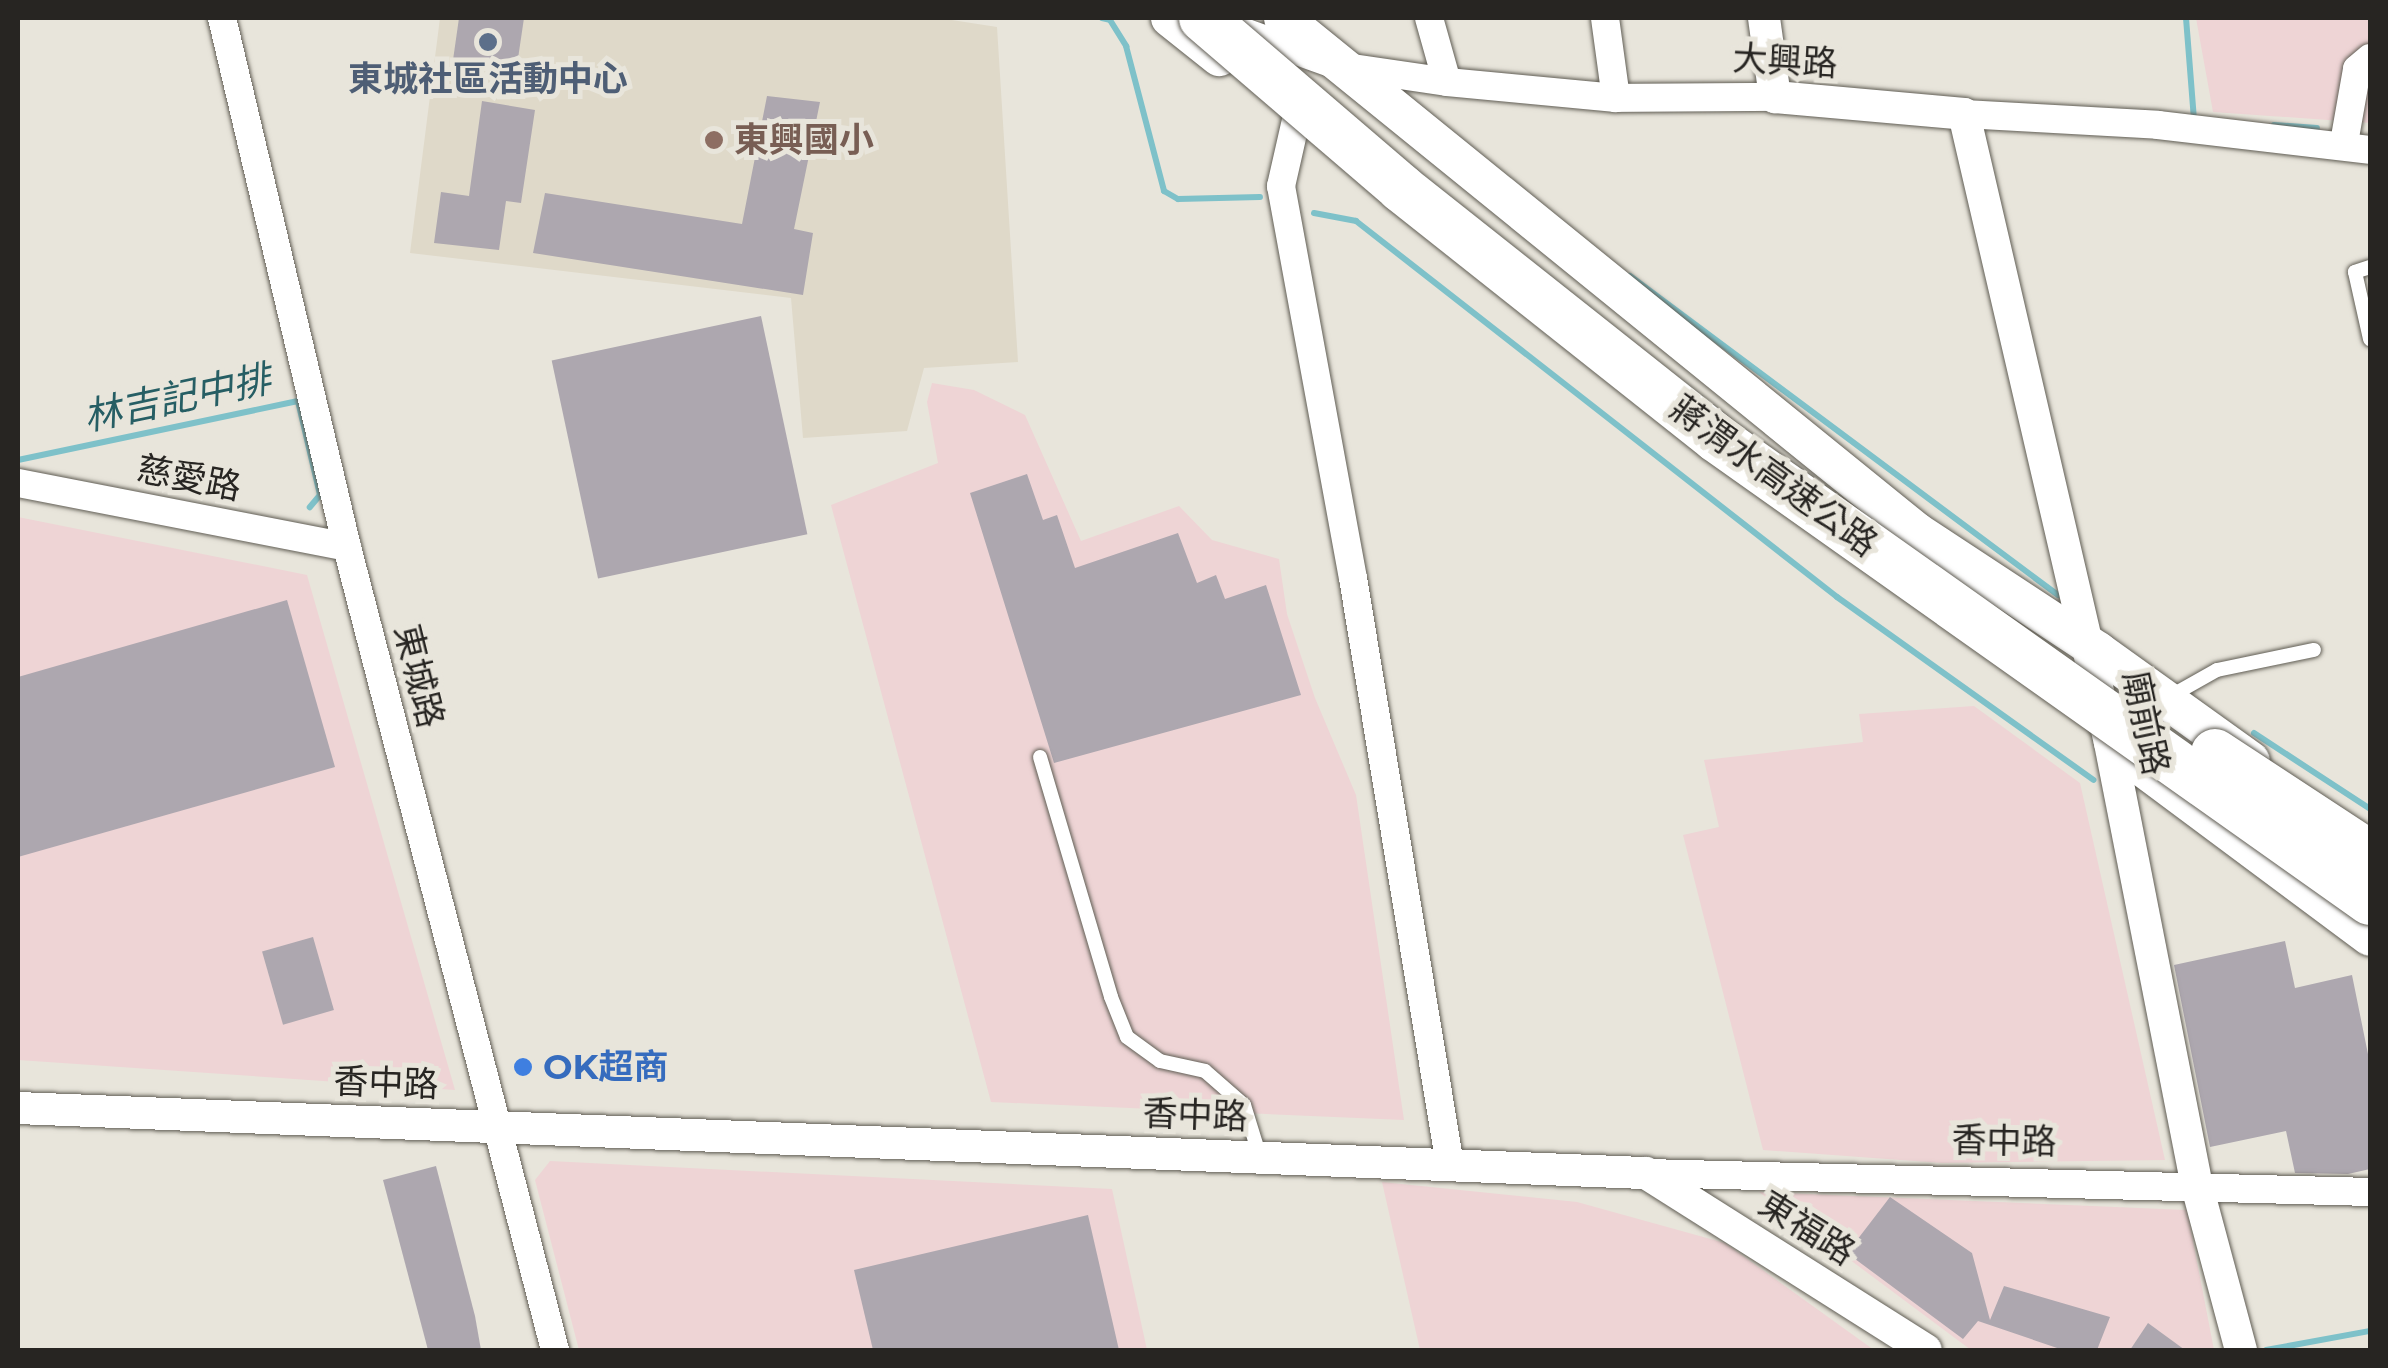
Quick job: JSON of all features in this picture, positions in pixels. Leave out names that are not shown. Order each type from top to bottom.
[{"type":"highway","name":"蔣渭水高速公路","points":[[1203,18],[1401,188],[1716,438],[2370,901]]},
{"type":"highway","name":"蔣渭水高速公路","points":[[1242,18],[1619,324],[1918,554],[2370,851]]},
{"type":"main road","points":[[1170,18],[1462,255],[1901,594],[2110,743],[2370,938]]},
{"type":"main road","points":[[1284,18],[1917,532],[2088,645],[2370,851]]},
{"type":"main road","points":[[1462,255],[1495,256],[1511,249],[1517,233],[1510,204]]},
{"type":"street","name":"東城路","points":[[222,18],[347,547],[494,1127],[555,1350]]},
{"type":"street","name":"大興路","points":[[1203,18],[1339,66],[1447,82],[1616,98],[1775,97],[1964,114],[2158,124],[2357,146]]},
{"type":"street","points":[[1429,18],[1447,82]]},
{"type":"street","points":[[1606,18],[1616,98]]},
{"type":"street","points":[[1764,18],[1775,97]]},
{"type":"street","points":[[2357,146],[2356,69],[2370,58]]},
{"type":"street","name":"廟前路","points":[[1964,114],[2110,743],[2197,1186],[2240,1350]]},
{"type":"street","points":[[1296,120],[1281,186],[1353,578],[1450,1166]]},
{"type":"street","name":"慈愛路","points":[[18,483],[347,547]]},
{"type":"street","name":"香中路","points":[[18,1108],[1450,1166],[2370,1192]]},
{"type":"street","name":"東福路","points":[[1646,1173],[1926,1350]]},
{"type":"lane","points":[[2370,267],[2354,272],[2370,339]]},
{"type":"lane","points":[[2165,700],[2217,670],[2314,650]]},
{"type":"lane","points":[[1040,757],[1110,997],[1127,1036],[1160,1062],[1205,1071],[1244,1106],[1260,1158]]},
{"type":"shaded area","name":"東興國小","points":[[440,18],[939,18],[997,27],[1018,362],[924,368],[907,431],[803,438],[791,298],[410,253]]},
{"type":"shaded area","points":[[2196,18],[2370,18],[2370,123],[2213,112]]},
{"type":"shaded area","points":[[932,383],[974,390],[1025,415],[1081,541],[1179,506],[1212,540],[1279,559],[1287,614],[1315,698],[1356,795],[1404,1120],[991,1102],[831,505],[938,463],[927,402]]},
{"type":"shaded area","points":[[18,517],[307,575],[455,1090],[18,1060]]},
{"type":"shaded area","points":[[1974,706],[2080,783],[2165,1160],[1942,1163],[1763,1150],[1683,835],[1719,827],[1704,760],[1863,742],[1859,714]]},
{"type":"shaded area","points":[[550,1161],[1112,1189],[1147,1350],[579,1350],[535,1180]]},
{"type":"shaded area","points":[[1382,1182],[1577,1202],[1725,1243],[1874,1350],[1420,1350]]},
{"type":"shaded area","points":[[1759,1192],[2187,1210],[2214,1350],[1971,1350]]},
{"type":"building","name":"東城社區活動中心","points":[[459,18],[524,18],[516,72],[452,67]]},
{"type":"building","points":[[767,96],[820,102],[794,229],[813,233],[803,295],[533,253],[545,193],[742,224]]},
{"type":"building","points":[[482,101],[535,110],[521,203],[506,201],[499,250],[434,243],[441,192],[469,196]]},
{"type":"building","points":[[761,316],[807,534],[598,579],[552,360]]},
{"type":"building","points":[[1027,474],[1043,520],[1057,515],[1075,568],[1178,533],[1197,583],[1216,575],[1225,599],[1266,585],[1301,695],[1054,763],[970,493]]},
{"type":"building","points":[[287,600],[335,767],[18,857],[18,677]]},
{"type":"building","points":[[313,937],[334,1010],[283,1025],[262,952]]},
{"type":"building","points":[[2285,941],[2295,988],[2352,975],[2370,1064],[2370,1169],[2348,1174],[2295,1173],[2286,1131],[2210,1147],[2174,965]]},
{"type":"building","points":[[436,1166],[481,1350],[428,1350],[383,1180]]},
{"type":"building","points":[[1890,1197],[1972,1253],[1990,1320],[2004,1286],[2110,1317],[2097,1350],[2063,1350],[1978,1321],[1963,1339],[1847,1253]]},
{"type":"building","points":[[1088,1215],[1119,1350],[873,1350],[854,1270]]},
{"type":"building","points":[[2148,1323],[2185,1350],[2130,1350]]},
{"type":"waterway","points":[[1102,18],[1110,20],[1126,46],[1164,191],[1178,199],[1260,197]]},
{"type":"waterway","points":[[2186,18],[2194,119]]},
{"type":"waterway","points":[[2274,125],[2317,128]]},
{"type":"waterway","points":[[1314,213],[1356,221],[1837,597],[2094,780]]},
{"type":"waterway","points":[[1630,276],[2058,595]]},
{"type":"waterway","name":"林吉記中排","points":[[18,460],[298,401],[320,495],[310,507]]},
{"type":"waterway","points":[[2254,733],[2370,809]]},
{"type":"waterway","points":[[2266,1350],[2370,1331]]},
{"type":"place","name":"東城社區活動中心","points":[[488,42]]},
{"type":"place","name":"東興國小","points":[[714,140]]},
{"type":"place","name":"OK超商","points":[[523,1067]]}]
